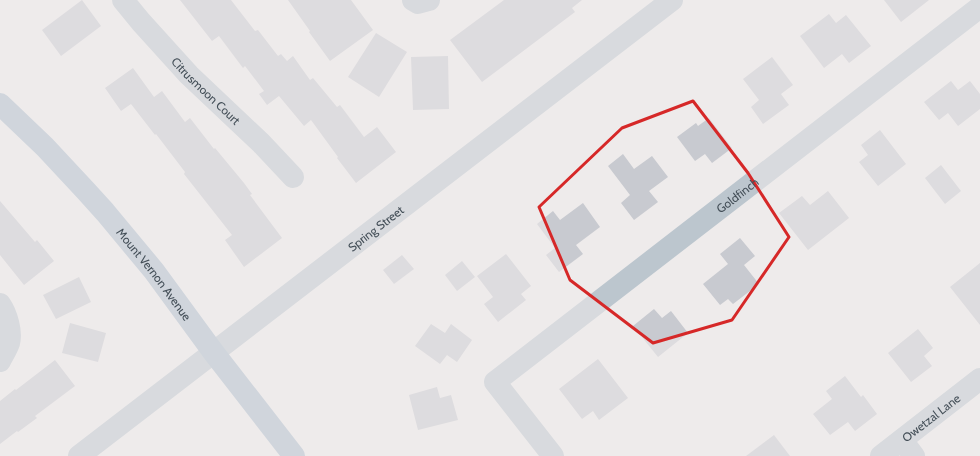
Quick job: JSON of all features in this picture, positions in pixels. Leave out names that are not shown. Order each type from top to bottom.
[{"type":"main road","name":"Mount Vernon Avenue","points":[[0,104],[45,147],[105,212],[154,271],[214,353],[294,456]]},
{"type":"street","name":"Citrusmoon Court","points":[[123,0],[188,75],[261,143],[293,178]]},
{"type":"street","points":[[413,0],[418,2],[429,0]]},
{"type":"street","name":"Spring Street","points":[[78,456],[672,0]]},
{"type":"street","name":"Goldfinch","points":[[553,456],[495,382],[980,7]]},
{"type":"street","points":[[0,304],[5,311],[9,326],[9,343],[0,361]]},
{"type":"street","name":"Owetzal Lane","points":[[881,456],[908,448],[980,379]]},
{"type":"highlighted area","points":[[693,101],[748,173],[789,237],[732,320],[653,343],[570,280],[539,207],[622,128]]},
{"type":"building","points":[[82,0],[101,26],[61,56],[42,30]]},
{"type":"building","points":[[180,0],[231,0],[255,31],[258,30],[278,56],[281,54],[287,61],[293,56],[310,80],[313,78],[337,107],[340,105],[364,137],[377,127],[396,152],[356,183],[311,120],[304,126],[279,96],[267,105],[259,94],[264,91],[245,66],[243,68],[219,36],[212,41]]},
{"type":"building","points":[[288,0],[351,0],[373,30],[330,61]]},
{"type":"building","points":[[504,0],[582,0],[572,8],[575,12],[482,82],[450,40]]},
{"type":"building","points":[[884,0],[929,0],[901,22]]},
{"type":"building","points":[[829,14],[836,23],[846,15],[871,46],[849,63],[842,54],[824,68],[800,36]]},
{"type":"building","points":[[376,33],[407,52],[379,97],[348,77]]},
{"type":"building","points":[[448,56],[449,109],[413,110],[411,57]]},
{"type":"building","points":[[772,57],[793,85],[781,94],[789,105],[763,124],[751,107],[759,100],[743,79]]},
{"type":"building","points":[[133,68],[154,97],[162,91],[185,122],[190,118],[214,149],[215,148],[244,183],[252,194],[250,195],[282,238],[244,267],[225,240],[232,235],[184,174],[185,172],[156,134],[155,135],[131,104],[121,111],[105,88]]},
{"type":"building","points":[[951,81],[958,90],[970,81],[980,94],[980,109],[958,126],[948,113],[939,120],[924,102]]},
{"type":"building","points":[[709,118],[732,148],[712,163],[705,154],[695,161],[677,137],[696,123],[698,126]]},
{"type":"building","points":[[880,130],[906,164],[878,186],[859,162],[868,155],[861,145]]},
{"type":"building","points":[[623,154],[634,169],[652,156],[668,177],[649,191],[658,202],[634,220],[621,203],[630,195],[608,166]]},
{"type":"building","points":[[941,165],[961,191],[945,204],[925,178]]},
{"type":"building","points":[[828,191],[849,218],[808,250],[779,213],[802,196],[810,205]]},
{"type":"building","points":[[0,201],[35,242],[37,240],[54,261],[24,285],[0,255]]},
{"type":"building","points":[[583,203],[600,227],[576,245],[583,254],[559,272],[546,255],[555,248],[537,224],[553,211],[560,220]]},
{"type":"building","points":[[740,238],[755,256],[744,265],[759,284],[733,304],[728,299],[720,305],[703,284],[728,264],[720,254]]},
{"type":"building","points":[[506,254],[531,286],[521,294],[526,300],[498,322],[484,304],[493,297],[477,276]]},
{"type":"building","points":[[402,255],[414,269],[394,284],[383,270]]},
{"type":"building","points":[[462,261],[475,277],[457,291],[445,275]]},
{"type":"building","points":[[980,263],[980,325],[950,287]]},
{"type":"building","points":[[79,277],[91,302],[56,319],[43,295]]},
{"type":"building","points":[[654,309],[662,318],[671,311],[688,333],[658,357],[633,326]]},
{"type":"building","points":[[70,323],[106,333],[98,362],[62,353]]},
{"type":"building","points":[[431,324],[445,333],[451,324],[472,340],[457,362],[447,355],[440,364],[415,346]]},
{"type":"building","points":[[918,329],[933,348],[924,356],[932,366],[911,382],[888,353]]},
{"type":"building","points":[[598,359],[628,398],[599,420],[593,411],[582,419],[559,389]]},
{"type":"building","points":[[55,360],[75,386],[35,416],[37,418],[0,444],[0,401]]},
{"type":"building","points":[[845,376],[861,397],[863,395],[877,414],[855,431],[848,422],[830,435],[813,414],[832,399],[826,391]]},
{"type":"building","points":[[437,387],[440,398],[451,395],[458,420],[418,430],[409,395]]},
{"type":"building","points":[[774,435],[790,456],[746,456]]}]
